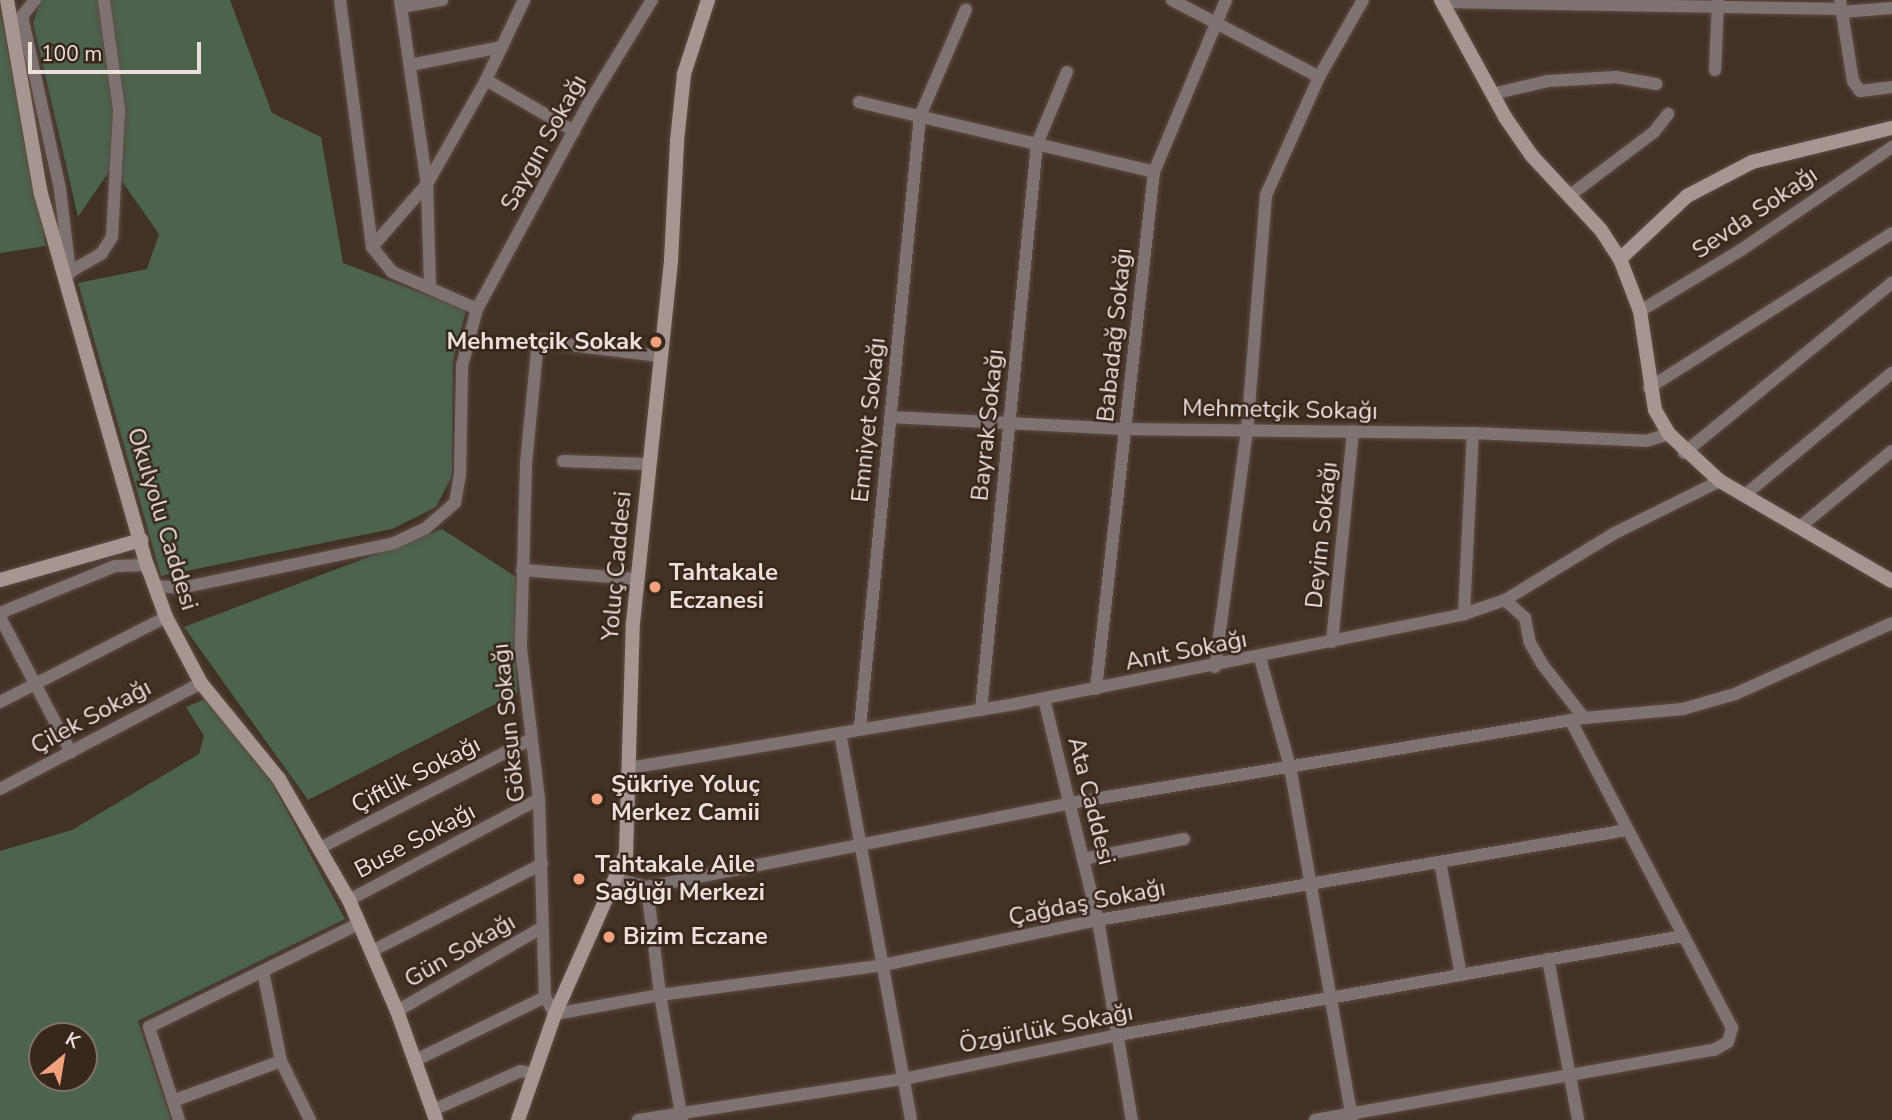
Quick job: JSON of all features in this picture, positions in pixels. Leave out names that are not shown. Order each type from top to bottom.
[{"type":"street","name":"Okulyolu Caddesi","points":[[7,0],[17,22],[41,194],[67,274],[147,565],[166,617],[201,682],[279,779],[349,900],[397,1011],[435,1115]]},
{"type":"street","points":[[17,22],[35,0]]},
{"type":"street","points":[[67,274],[101,254],[112,237],[119,110],[104,0]]},
{"type":"street","points":[[340,0],[372,247],[392,272],[477,309]]},
{"type":"street","points":[[430,288],[427,184],[400,4],[442,0]]},
{"type":"street","points":[[372,247],[427,184],[486,80],[524,0]]},
{"type":"street","name":"Saygın Sokağı","points":[[155,586],[181,588],[394,543],[438,519],[455,503],[460,474],[462,366],[477,309],[574,131],[652,0]]},
{"type":"street","name":"Yoluç Caddesi","points":[[518,1120],[555,1014],[626,854],[637,579],[684,74],[708,0]]},
{"type":"street","points":[[1172,0],[1319,78]]},
{"type":"street","name":"Babadağ Sokağı","points":[[1096,689],[1154,172],[1214,22],[1226,0]]},
{"type":"street","points":[[1215,667],[1247,431],[1266,195],[1319,78],[1363,0]]},
{"type":"street","points":[[1892,8],[1441,1],[1492,94],[1532,156],[1569,196],[1620,259],[1640,311],[1649,388],[1669,434],[1684,453],[1720,481],[1892,581]]},
{"type":"street","points":[[1715,70],[1718,4]]},
{"type":"street","points":[[1841,7],[1853,81],[1860,90],[1892,87]]},
{"type":"street","name":"Emniyet Sokağı","points":[[860,727],[919,116],[966,9]]},
{"type":"street","points":[[410,65],[502,47]]},
{"type":"street","name":"Bayrak Sokağı","points":[[981,710],[1037,144],[1067,72]]},
{"type":"street","points":[[1492,94],[1548,81],[1616,77],[1656,84]]},
{"type":"street","points":[[486,80],[574,131]]},
{"type":"street","points":[[859,102],[1154,172]]},
{"type":"street","points":[[1569,196],[1654,132],[1668,114]]},
{"type":"street","points":[[1620,259],[1687,196],[1752,162],[1892,128]]},
{"type":"street","name":"Sevda Sokağı","points":[[1640,311],[1741,250],[1892,147]]},
{"type":"street","points":[[1649,388],[1892,233]]},
{"type":"street","points":[[1684,453],[1892,283]]},
{"type":"street","name":"Göksun Sokağı","points":[[555,1014],[545,997],[539,799],[523,697],[522,570],[538,341],[659,356]]},
{"type":"street","points":[[1746,494],[1892,373]]},
{"type":"street","name":"Mehmetçik Sokağı","points":[[890,417],[1125,429],[1472,433],[1646,441],[1669,434]]},
{"type":"street","name":"Deyim Sokağı","points":[[1332,642],[1353,431]]},
{"type":"street","points":[[1464,614],[1472,433]]},
{"type":"street","points":[[1801,526],[1892,451]]},
{"type":"street","points":[[564,461],[649,464]]},
{"type":"street","name":"Anıt Sokağı","points":[[629,768],[840,733],[860,727],[1044,699],[1260,658],[1464,614],[1505,600],[1613,534],[1720,481]]},
{"type":"street","points":[[0,580],[141,540]]},
{"type":"street","points":[[71,752],[0,615],[115,566],[147,565]]},
{"type":"street","points":[[522,570],[637,579]]},
{"type":"street","points":[[1505,600],[1525,618],[1530,643],[1542,664],[1584,718]]},
{"type":"street","points":[[0,702],[166,617]]},
{"type":"street","points":[[617,879],[647,887],[1070,803],[1570,720],[1683,709],[1735,694],[1892,623]]},
{"type":"street","points":[[1260,658],[1290,767],[1351,1117]]},
{"type":"street","name":"Çilek Sokağı","points":[[0,789],[201,682]]},
{"type":"street","name":"Ata Caddesi","points":[[1044,699],[1098,920],[1132,1120]]},
{"type":"street","points":[[1315,1120],[1351,1117],[1714,1050],[1728,1042],[1732,1028],[1570,720]]},
{"type":"street","points":[[840,733],[858,845],[884,965],[911,1120]]},
{"type":"street","name":"Çiftlik Sokağı","points":[[320,848],[531,739]]},
{"type":"street","name":"Buse Sokağı","points":[[349,900],[539,799]]},
{"type":"street","name":"Çağdaş Sokağı","points":[[555,1014],[660,995],[884,965],[1098,920],[1627,830]]},
{"type":"street","points":[[1083,859],[1184,839]]},
{"type":"street","points":[[1440,862],[1461,975]]},
{"type":"street","points":[[372,951],[542,864]]},
{"type":"street","points":[[647,887],[660,995],[682,1116]]},
{"type":"street","points":[[179,1120],[149,1027],[360,923]]},
{"type":"street","name":"Gün Sokağı","points":[[397,1011],[543,927]]},
{"type":"street","name":"Özgürlük Sokağı","points":[[638,1120],[682,1116],[904,1079],[1118,1035],[1683,936]]},
{"type":"street","points":[[1548,959],[1578,1120]]},
{"type":"street","points":[[263,971],[281,1061],[310,1120]]},
{"type":"street","points":[[416,1059],[545,997]]},
{"type":"street","points":[[173,1101],[281,1061]]},
{"type":"street","points":[[435,1115],[522,1071],[534,1074]]},
{"type":"green space","points":[[41,0],[230,0],[272,113],[321,137],[343,263],[466,310],[453,361],[452,476],[436,507],[392,529],[161,576],[78,283],[147,269],[159,234],[112,167],[78,217],[33,23]]},
{"type":"green space","points":[[0,10],[46,246],[0,253]]},
{"type":"green space","points":[[442,529],[516,577],[517,693],[308,800],[184,627]]},
{"type":"green space","points":[[205,699],[272,783],[345,919],[138,1021],[171,1120],[0,1120],[0,851],[72,830],[199,754],[204,736],[186,707]]},
{"type":"place","name":"Mehmetçik Sokak","points":[[656,342]]},
{"type":"place","name":"Tahtakale Eczanesi","points":[[655,587]]},
{"type":"place","name":"Şükriye Yoluç Merkez Camii","points":[[597,799]]},
{"type":"place","name":"Tahtakale Aile Sağlığı Merkezi","points":[[579,879]]},
{"type":"place","name":"Bizim Eczane","points":[[609,937]]}]
